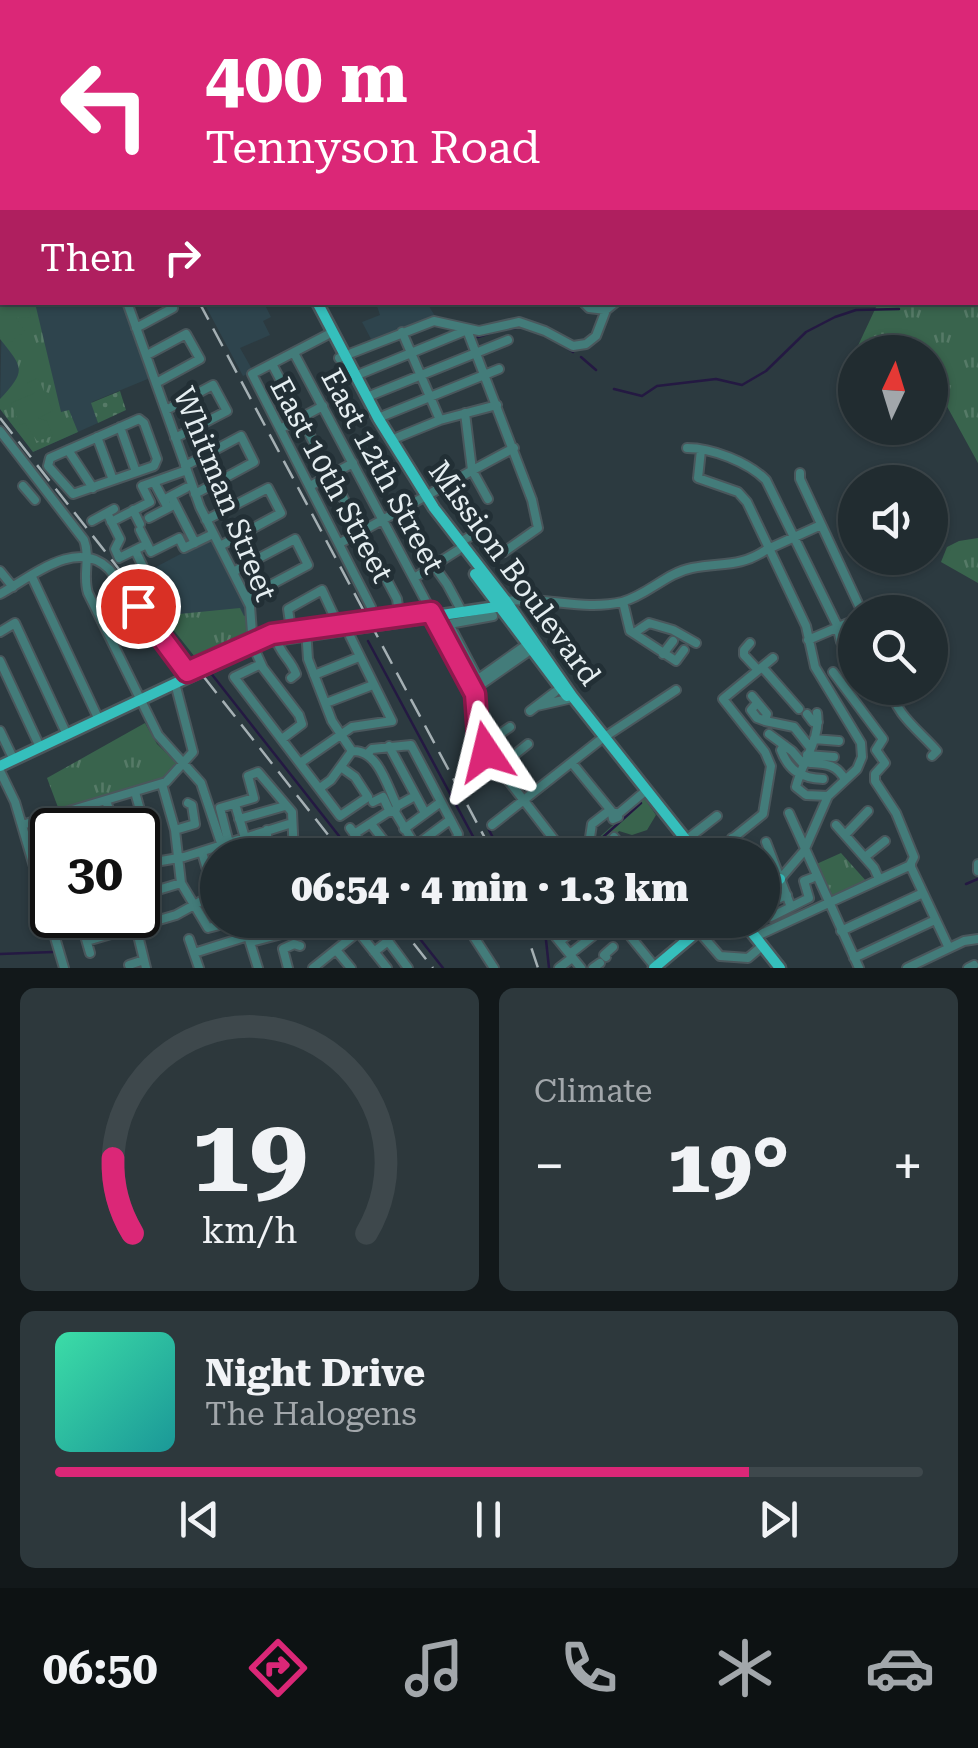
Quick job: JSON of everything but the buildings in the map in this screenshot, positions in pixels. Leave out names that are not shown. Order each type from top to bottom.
[{"type":"main road","name":"Mission Boulevard","points":[[316,309],[327,335],[356,376],[422,496]]},
{"type":"main road","name":"Mission Boulevard","points":[[316,309],[422,496],[677,838]]},
{"type":"main road","name":"Mission Boulevard","points":[[501,606],[527,649],[684,838]]},
{"type":"main road","points":[[252,644],[292,634],[460,608],[501,606]]},
{"type":"main road","points":[[432,614],[477,614],[501,606]]},
{"type":"main road","points":[[3,763],[252,644],[292,634]]},
{"type":"main road","points":[[138,698],[194,671]]},
{"type":"main road","points":[[657,968],[693,938]]},
{"type":"main road","points":[[657,968],[696,938]]},
{"type":"main road","points":[[762,940],[783,968]]},
{"type":"street","name":"Whitman Street","points":[[128,305],[186,468],[190,491],[252,614],[252,644],[302,724],[282,739]]},
{"type":"street","points":[[586,305],[606,310]]},
{"type":"street","points":[[342,357],[434,321],[478,331],[519,322],[575,346],[586,344],[596,336],[606,310],[612,305]]},
{"type":"street","points":[[136,328],[171,306]]},
{"type":"street","points":[[356,376],[467,330]]},
{"type":"street","points":[[414,578],[482,530],[504,552],[538,528],[514,448],[467,330]]},
{"type":"street","points":[[402,332],[440,420]]},
{"type":"street","points":[[146,355],[186,334],[200,360],[156,383]]},
{"type":"street","points":[[327,335],[272,364],[398,606]]},
{"type":"street","points":[[366,398],[508,340]]},
{"type":"street","name":"East 12th Street","points":[[294,352],[432,614],[453,638]]},
{"type":"street","name":"East 10th Street","points":[[272,364],[252,374],[371,607]]},
{"type":"street","points":[[378,418],[499,369]]},
{"type":"street","points":[[154,448],[227,411],[214,385],[166,410]]},
{"type":"street","points":[[390,440],[440,420],[497,404]]},
{"type":"street","points":[[280,429],[323,406]]},
{"type":"street","points":[[465,413],[472,470],[488,499]]},
{"type":"street","points":[[141,420],[154,448],[156,464],[72,494],[47,461],[120,427],[141,420]]},
{"type":"street","points":[[120,427],[136,472]]},
{"type":"street","points":[[1,435],[82,536],[88,556],[86,588],[158,736],[186,764],[208,796],[223,838]]},
{"type":"street","points":[[92,520],[150,502],[142,486],[186,468],[240,436],[254,462],[190,491],[149,518]]},
{"type":"street","points":[[97,437],[114,480]]},
{"type":"street","points":[[340,543],[514,448]]},
{"type":"street","points":[[686,448],[734,460],[762,475],[773,490],[838,628],[808,640]]},
{"type":"street","points":[[68,450],[92,488]]},
{"type":"street","points":[[700,450],[698,478],[741,494],[806,626],[815,668],[862,743],[860,763],[828,796],[804,851],[780,879],[791,906]]},
{"type":"street","points":[[310,486],[353,464]]},
{"type":"street","points":[[800,472],[854,595]]},
{"type":"street","points":[[154,482],[196,542]]},
{"type":"street","points":[[23,486],[33,498],[44,487]]},
{"type":"street","points":[[189,530],[268,488],[281,513],[220,546]]},
{"type":"street","points":[[109,497],[120,540],[115,549],[119,558],[147,544]]},
{"type":"street","points":[[133,510],[151,552],[178,538],[184,548],[213,534]]},
{"type":"street","points":[[396,514],[460,608]]},
{"type":"street","points":[[501,606],[623,602],[684,570],[742,562],[821,525]]},
{"type":"street","points":[[233,572],[295,539],[308,564],[246,598]]},
{"type":"street","points":[[135,550],[145,571]]},
{"type":"street","points":[[0,594],[70,556],[88,556],[109,568],[194,671]]},
{"type":"street","points":[[0,571],[13,588]]},
{"type":"street","points":[[32,577],[98,718]]},
{"type":"street","points":[[292,634],[288,608],[322,590],[335,618]]},
{"type":"street","points":[[623,602],[629,629],[636,635],[676,662],[684,650]]},
{"type":"street","points":[[477,614],[449,624],[474,685],[482,746],[553,838]]},
{"type":"street","points":[[636,635],[648,622],[673,630],[696,644]]},
{"type":"street","points":[[0,632],[15,623],[66,732]]},
{"type":"street","points":[[636,635],[646,628]]},
{"type":"street","points":[[306,632],[308,659],[340,734],[352,751],[368,753]]},
{"type":"street","points":[[300,763],[358,725],[392,720],[350,636]]},
{"type":"street","points":[[651,645],[657,637]]},
{"type":"street","points":[[276,638],[278,648],[292,664],[296,674],[292,678]]},
{"type":"street","points":[[663,654],[673,641]]},
{"type":"street","points":[[750,643],[744,655],[810,715],[810,763],[830,765],[840,770],[845,780]]},
{"type":"street","points":[[474,685],[527,649]]},
{"type":"street","points":[[314,675],[359,658]]},
{"type":"street","points":[[732,838],[763,814],[772,774],[765,752],[724,698],[773,658]]},
{"type":"street","points":[[0,661],[40,745]]},
{"type":"street","points":[[261,664],[234,677],[340,816],[382,797],[394,810]]},
{"type":"street","points":[[833,672],[883,739],[876,750],[884,763],[875,774],[875,781],[902,826],[923,892],[949,948]]},
{"type":"street","points":[[22,825],[162,784],[186,764],[194,752],[175,683]]},
{"type":"street","points":[[326,703],[373,685]]},
{"type":"street","points":[[492,825],[602,738],[676,690]]},
{"type":"street","points":[[555,692],[534,708],[568,699]]},
{"type":"street","points":[[755,699],[767,714],[765,721],[794,727],[808,753]]},
{"type":"street","points":[[638,703],[646,712]]},
{"type":"street","points":[[896,705],[937,751],[932,756]]},
{"type":"street","points":[[482,746],[510,728]]},
{"type":"street","points":[[0,731],[3,763],[30,854]]},
{"type":"street","points":[[769,734],[784,745],[834,758]]},
{"type":"street","points":[[828,796],[802,794],[796,787],[808,753],[840,742]]},
{"type":"street","points":[[498,768],[528,744]]},
{"type":"street","points":[[368,753],[372,749],[411,745],[458,838]]},
{"type":"street","points":[[784,745],[781,750],[786,766],[799,775],[823,780]]},
{"type":"street","points":[[389,746],[425,813]]},
{"type":"street","points":[[320,788],[352,751]]},
{"type":"street","points":[[368,753],[410,838]]},
{"type":"street","points":[[572,764],[613,812]]},
{"type":"street","points":[[341,767],[355,778],[370,800]]},
{"type":"street","points":[[224,838],[220,808],[255,796],[248,776],[260,773],[292,812],[293,838]]},
{"type":"street","points":[[162,784],[176,830],[181,883],[200,916]]},
{"type":"street","points":[[134,792],[139,808]]},
{"type":"street","points":[[590,838],[592,824],[643,793]]},
{"type":"street","points":[[357,838],[352,831],[371,824],[415,796]]},
{"type":"street","points":[[106,800],[108,808]]},
{"type":"street","points":[[176,830],[196,824],[188,802]]},
{"type":"street","points":[[404,829],[441,802]]},
{"type":"street","points":[[234,804],[244,837]]},
{"type":"street","points":[[240,820],[286,806]]},
{"type":"street","points":[[845,835],[868,811]]},
{"type":"street","points":[[789,813],[858,968]]},
{"type":"street","points":[[689,838],[717,816]]},
{"type":"street","points":[[431,838],[450,820]]},
{"type":"street","points":[[241,838],[292,823]]},
{"type":"street","points":[[371,824],[382,838]]},
{"type":"street","points":[[836,825],[879,879]]},
{"type":"street","points":[[266,830],[266,838]]},
{"type":"street","points":[[865,857],[885,841]]},
{"type":"street","points":[[160,859],[200,852]]},
{"type":"street","points":[[704,938],[720,956],[748,958],[762,940],[828,903],[914,864]]},
{"type":"street","points":[[780,912],[809,898],[804,881],[812,878]]},
{"type":"street","points":[[160,889],[181,883]]},
{"type":"street","points":[[842,931],[923,892]]},
{"type":"street","points":[[780,898],[787,895]]},
{"type":"street","points":[[160,920],[200,901]]},
{"type":"street","points":[[854,958],[935,920]]},
{"type":"street","points":[[55,938],[64,968]]},
{"type":"street","points":[[85,938],[90,954]]},
{"type":"street","points":[[86,941],[97,938]]},
{"type":"street","points":[[128,963],[145,964],[139,938]]},
{"type":"street","points":[[194,954],[255,938]]},
{"type":"street","points":[[313,968],[351,938]]},
{"type":"street","points":[[363,938],[387,968]]},
{"type":"street","points":[[475,938],[494,968]]},
{"type":"street","points":[[555,938],[582,968]]},
{"type":"street","points":[[560,945],[567,938]]},
{"type":"street","points":[[580,938],[584,943]]},
{"type":"street","points":[[559,968],[590,938]]},
{"type":"street","points":[[632,938],[657,968]]},
{"type":"street","points":[[189,939],[198,968]]},
{"type":"street","points":[[250,939],[258,968]]},
{"type":"street","points":[[907,968],[978,939]]},
{"type":"street","points":[[374,952],[388,941],[408,968]]},
{"type":"street","points":[[288,968],[283,949],[294,944],[300,946]]},
{"type":"street","points":[[601,965],[604,955],[613,947]]},
{"type":"street","points":[[336,950],[350,968]]},
{"type":"shaded area","points":[[2,305],[124,305],[150,378],[92,402],[98,423],[33,452],[0,409]]},
{"type":"shaded area","points":[[205,305],[265,305],[271,317],[263,321],[270,335],[240,348],[253,371],[243,376]]},
{"type":"shaded area","points":[[377,305],[428,305],[435,316],[372,341],[362,322],[380,315]]},
{"type":"shaded area","points":[[211,538],[246,607],[247,638],[199,662],[133,579]]},
{"type":"green space","points":[[0,305],[28,305],[31,317],[16,318],[25,331],[7,345],[0,337]]},
{"type":"green space","points":[[2,305],[35,305],[61,412],[69,410],[78,432],[33,452],[0,409],[0,399],[15,381],[19,369],[0,339]]},
{"type":"green space","points":[[877,305],[978,305],[978,463],[948,408],[948,335],[863,335]]},
{"type":"green space","points":[[38,378],[53,411],[38,418],[47,421],[53,436],[37,441],[25,423],[20,425],[11,403],[35,393],[27,383]]},
{"type":"green space","points":[[120,391],[126,410],[98,423],[91,403]]},
{"type":"green space","points":[[978,538],[978,583],[948,566],[948,546]]},
{"type":"green space","points":[[178,602],[179,614],[240,608],[244,616],[248,615],[247,638],[199,662],[157,609]]},
{"type":"green space","points":[[145,723],[157,744],[178,764],[167,779],[66,808],[58,808],[47,778]]},
{"type":"green space","points":[[644,798],[656,815],[647,830],[632,835],[619,831],[613,838],[598,838]]},
{"type":"green space","points":[[841,853],[867,882],[829,900],[812,866]]},
{"type":"waterway","points":[[614,389],[642,396],[657,386],[716,379],[742,385],[766,371],[806,332],[835,317],[856,310],[899,309]]},
{"type":"waterway","points":[[501,330],[523,327]]},
{"type":"waterway","points":[[474,334],[478,337],[494,332]]},
{"type":"waterway","points":[[558,342],[573,352]]},
{"type":"waterway","points":[[581,357],[596,370]]},
{"type":"waterway","points":[[368,641],[474,838]]},
{"type":"waterway","points":[[210,672],[341,838]]},
{"type":"waterway","points":[[602,838],[641,803]]},
{"type":"waterway","points":[[489,830],[493,838]]},
{"type":"waterway","points":[[966,884],[978,879]]},
{"type":"waterway","points":[[419,938],[443,968]]},
{"type":"waterway","points":[[545,938],[549,968]]},
{"type":"waterway","points":[[0,954],[53,952]]},
{"type":"railway","points":[[201,305],[485,838]]},
{"type":"railway","points":[[0,418],[331,838]]},
{"type":"railway","points":[[409,938],[433,968]]},
{"type":"railway","points":[[528,938],[538,968]]},
{"type":"route","points":[[138,606],[187,672],[272,634],[431,612],[475,694],[478,735],[486,752]]}]
